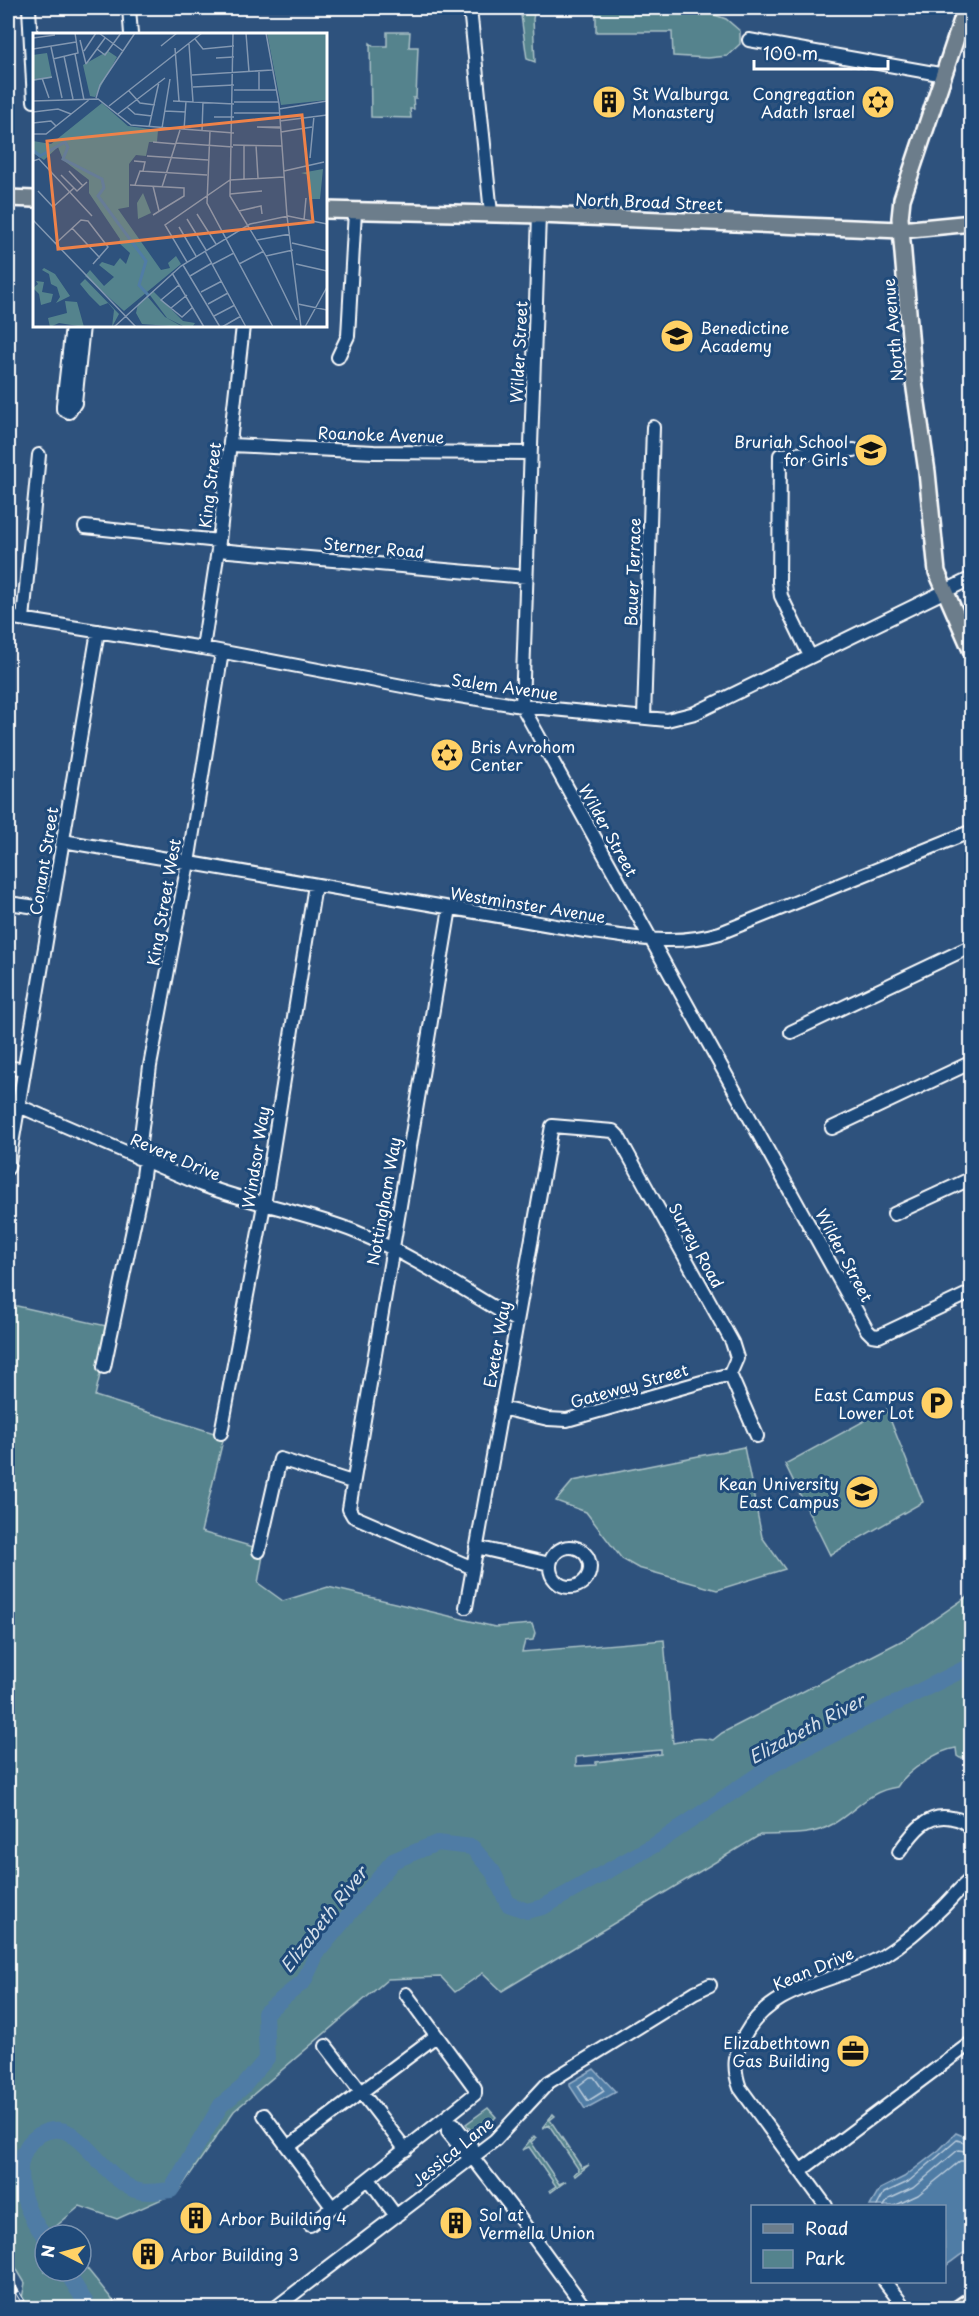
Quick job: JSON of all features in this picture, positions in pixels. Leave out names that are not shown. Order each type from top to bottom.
[{"type":"main road","name":"North Avenue","points":[[966,8],[902,199],[901,230],[914,382],[927,472],[937,572],[972,652]]},
{"type":"main road","points":[[8,198],[33,200]]},
{"type":"main road","name":"North Broad Street","points":[[327,210],[491,213],[901,230],[972,223]]},
{"type":"main road","points":[[959,2308],[972,2299]]},
{"type":"street","points":[[29,8],[33,82]]},
{"type":"street","points":[[129,8],[131,33]]},
{"type":"street","points":[[470,8],[491,213]]},
{"type":"street","points":[[749,40],[945,75]]},
{"type":"street","points":[[338,357],[348,336],[355,211]]},
{"type":"street","name":"Wilder Street","points":[[539,215],[522,706],[867,1330],[872,1335],[879,1336],[972,1292]]},
{"type":"street","points":[[72,327],[75,346],[83,327]]},
{"type":"street","name":"King Street","points":[[203,648],[219,545],[243,327]]},
{"type":"street","name":"Bauer Terrace","points":[[644,718],[653,427]]},
{"type":"street","name":"Roanoke Avenue","points":[[231,445],[374,452],[530,453]]},
{"type":"street","points":[[810,656],[781,596],[779,582],[780,455],[854,450]]},
{"type":"street","points":[[22,619],[39,455]]},
{"type":"street","name":"Sterner Road","points":[[85,527],[219,545],[526,577]]},
{"type":"street","name":"Salem Avenue","points":[[8,617],[203,648],[434,692],[522,706],[666,720],[695,713],[972,578]]},
{"type":"street","name":"Conant Street","points":[[8,1168],[98,631]]},
{"type":"street","name":"King Street West","points":[[104,1367],[141,1191],[150,1066],[188,863],[222,652]]},
{"type":"street","name":"Westminster Avenue","points":[[63,842],[450,908],[652,940],[679,942],[720,933],[972,831]]},
{"type":"street","name":"Windsor Way","points":[[220,1433],[264,1205],[315,885]]},
{"type":"street","points":[[8,903],[51,909]]},
{"type":"street","name":"Nottingham Way","points":[[450,908],[349,1509],[354,1516],[473,1568]]},
{"type":"street","points":[[790,1032],[972,946]]},
{"type":"street","points":[[832,1128],[972,1062]]},
{"type":"street","points":[[8,1067],[24,1070]]},
{"type":"street","name":"Revere Drive","points":[[19,1106],[219,1192],[357,1232],[418,1263],[517,1321]]},
{"type":"street","name":"Exeter Way","points":[[466,1607],[552,1126]]},
{"type":"street","name":"Surrey Road","points":[[552,1126],[613,1131],[618,1136],[732,1342],[737,1358],[730,1374]]},
{"type":"street","points":[[894,1214],[972,1178]]},
{"type":"street","points":[[730,1374],[757,1436]]},
{"type":"street","name":"Gateway Street","points":[[501,1408],[548,1419],[567,1420],[730,1374]]},
{"type":"street","points":[[259,1551],[280,1459],[352,1482]]},
{"type":"street","points":[[476,1547],[550,1564]]},
{"type":"street","points":[[899,1852],[922,1824],[935,1818],[943,1816],[958,1819],[972,1830]]},
{"type":"street","name":"Kean Drive","points":[[825,2205],[740,2088],[734,2072],[735,2057],[749,2026],[766,2008],[786,1994],[882,1957],[905,1941],[972,1878]]},
{"type":"street","name":"Jessica Lane","points":[[275,2308],[471,2156],[495,2140],[549,2082],[710,1985]]},
{"type":"street","points":[[310,2225],[406,2150],[446,2122],[474,2097],[476,2091],[406,1994]]},
{"type":"street","points":[[288,2147],[436,2036]]},
{"type":"street","points":[[800,2171],[972,2042]]},
{"type":"street","points":[[326,2046],[406,2150]]},
{"type":"street","points":[[264,2115],[332,2207]]},
{"type":"street","points":[[446,2122],[454,2124],[471,2145],[471,2156],[585,2308]]},
{"type":"street","points":[[369,2179],[396,2216]]},
{"type":"street","points":[[886,2283],[905,2308]]},
{"type":"green space","points":[[520,8],[535,8],[533,19],[535,62],[527,59]]},
{"type":"green space","points":[[598,8],[698,9],[726,19],[740,31],[740,44],[727,56],[708,58],[673,56],[672,32],[596,32],[596,10]]},
{"type":"green space","points":[[387,32],[410,32],[409,47],[418,47],[416,98],[413,98],[414,109],[410,109],[411,118],[371,117],[370,43],[374,46],[387,46]]},
{"type":"green space","points":[[8,1304],[111,1327],[95,1396],[224,1436],[201,1532],[264,1550],[258,1583],[283,1601],[328,1587],[495,1627],[532,1624],[535,1633],[533,1640],[525,1641],[522,1652],[664,1640],[673,1743],[698,1739],[713,1740],[722,1733],[907,1638],[971,1594],[971,1745],[966,1748],[963,1758],[957,1756],[956,1748],[932,1757],[901,1781],[897,1787],[878,1792],[825,1828],[798,1834],[760,1835],[502,1991],[483,1973],[455,1992],[441,1977],[388,1979],[234,2111],[178,2192],[117,2219],[80,2206],[60,2223],[33,2223],[33,2283],[93,2283],[93,2276],[119,2308],[20,2308],[25,2283],[8,2255]],"holes":[[[661,1750],[661,1754],[596,1762],[596,1765],[576,1766],[576,1757]]]},
{"type":"green space","points":[[886,1409],[923,1502],[830,1555],[785,1464]]},
{"type":"green space","points":[[744,1447],[762,1537],[785,1569],[717,1590],[638,1568],[622,1559],[586,1512],[556,1501],[573,1481]]},
{"type":"green space","points":[[488,2108],[496,2117],[476,2137],[466,2124]]},
{"type":"green space","points":[[553,2114],[555,2116],[550,2120],[582,2168],[589,2165],[575,2176],[574,2174],[579,2170],[549,2125],[542,2128]]},
{"type":"green space","points":[[534,2136],[536,2138],[531,2142],[559,2184],[566,2181],[551,2192],[550,2190],[556,2186],[529,2147],[522,2150]]},
{"type":"water","points":[[594,2069],[616,2092],[585,2109],[570,2083]]},
{"type":"water","points":[[956,2133],[968,2138],[971,2144],[971,2250],[946,2265],[946,2205],[871,2205],[880,2189],[904,2177],[939,2150]]},
{"type":"waterway","name":"Elizabeth River","points":[[35,2223],[22,2189],[21,2162],[26,2148],[39,2135],[47,2131],[56,2130],[69,2133],[117,2179],[135,2190],[144,2192],[171,2190],[221,2105],[243,2087],[267,2058],[265,2013],[304,1981],[317,1953],[393,1861],[437,1843],[472,1847],[493,1872],[508,1904],[527,1911],[543,1907],[656,1844],[774,1764],[972,1665]]},
{"type":"waterway","name":"Elizabeth River","points":[[73,2283],[89,2308]]},
{"type":"railway","points":[[8,2277],[27,2308]]},
{"type":"place","name":"St Walburga Monastery","points":[[609,102]]},
{"type":"place","name":"Congregation Adath Israel","points":[[878,102]]},
{"type":"place","name":"Benedictine Academy","points":[[677,336]]},
{"type":"place","name":"Bruriah School for Girls","points":[[871,450]]},
{"type":"place","name":"Bris Avrohom Center","points":[[447,755]]},
{"type":"place","name":"East Campus Lower Lot","points":[[937,1403]]},
{"type":"place","name":"Kean University East Campus","points":[[862,1492]]},
{"type":"place","name":"Elizabethtown Gas Building","points":[[853,2051]]},
{"type":"place","name":"Arbor Building 4","points":[[196,2218]]},
{"type":"place","name":"Sol at Vermella Union","points":[[456,2223]]},
{"type":"place","name":"Arbor Building 3","points":[[148,2254]]}]
